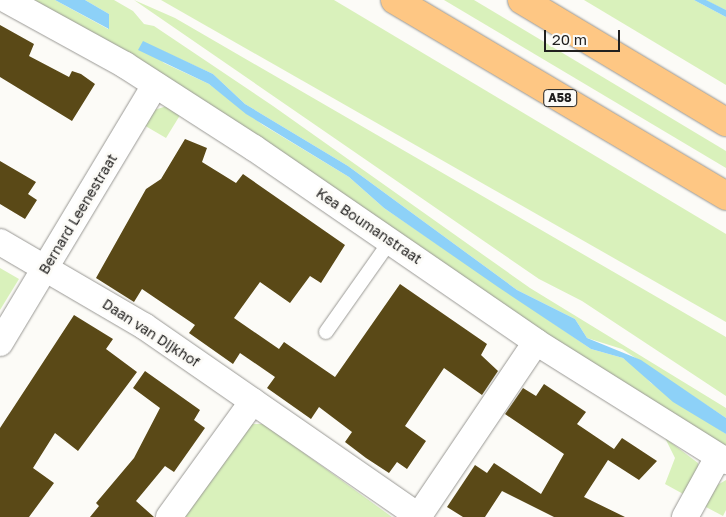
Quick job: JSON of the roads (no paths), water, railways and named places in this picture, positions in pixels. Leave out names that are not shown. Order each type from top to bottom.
[{"type":"highway","name":"A58","points":[[395,0],[726,196]]},
{"type":"highway","points":[[522,0],[726,122]]},
{"type":"street","name":"Kea Boumanstraat","points":[[7,0],[155,85],[391,240],[536,342],[722,459]]},
{"type":"street","name":"Bernard Leenestraat","points":[[0,342],[155,85]]},
{"type":"street","name":"Daan van Dijkhof","points":[[0,242],[47,266],[253,401],[418,517],[536,342]]},
{"type":"street","points":[[169,517],[253,401]]},
{"type":"street","points":[[685,517],[722,459]]},
{"type":"lane","points":[[326,332],[391,240]]},
{"type":"water","points":[[55,0],[85,0],[109,14],[109,29]]},
{"type":"water","points":[[694,0],[706,0],[726,10],[726,17]]},
{"type":"water","points":[[143,41],[213,74],[245,104],[348,166],[517,290],[575,319],[587,338],[641,360],[726,418],[726,434],[673,402],[623,358],[591,349],[498,287],[384,208],[349,177],[246,114],[209,84],[138,50]]}]
